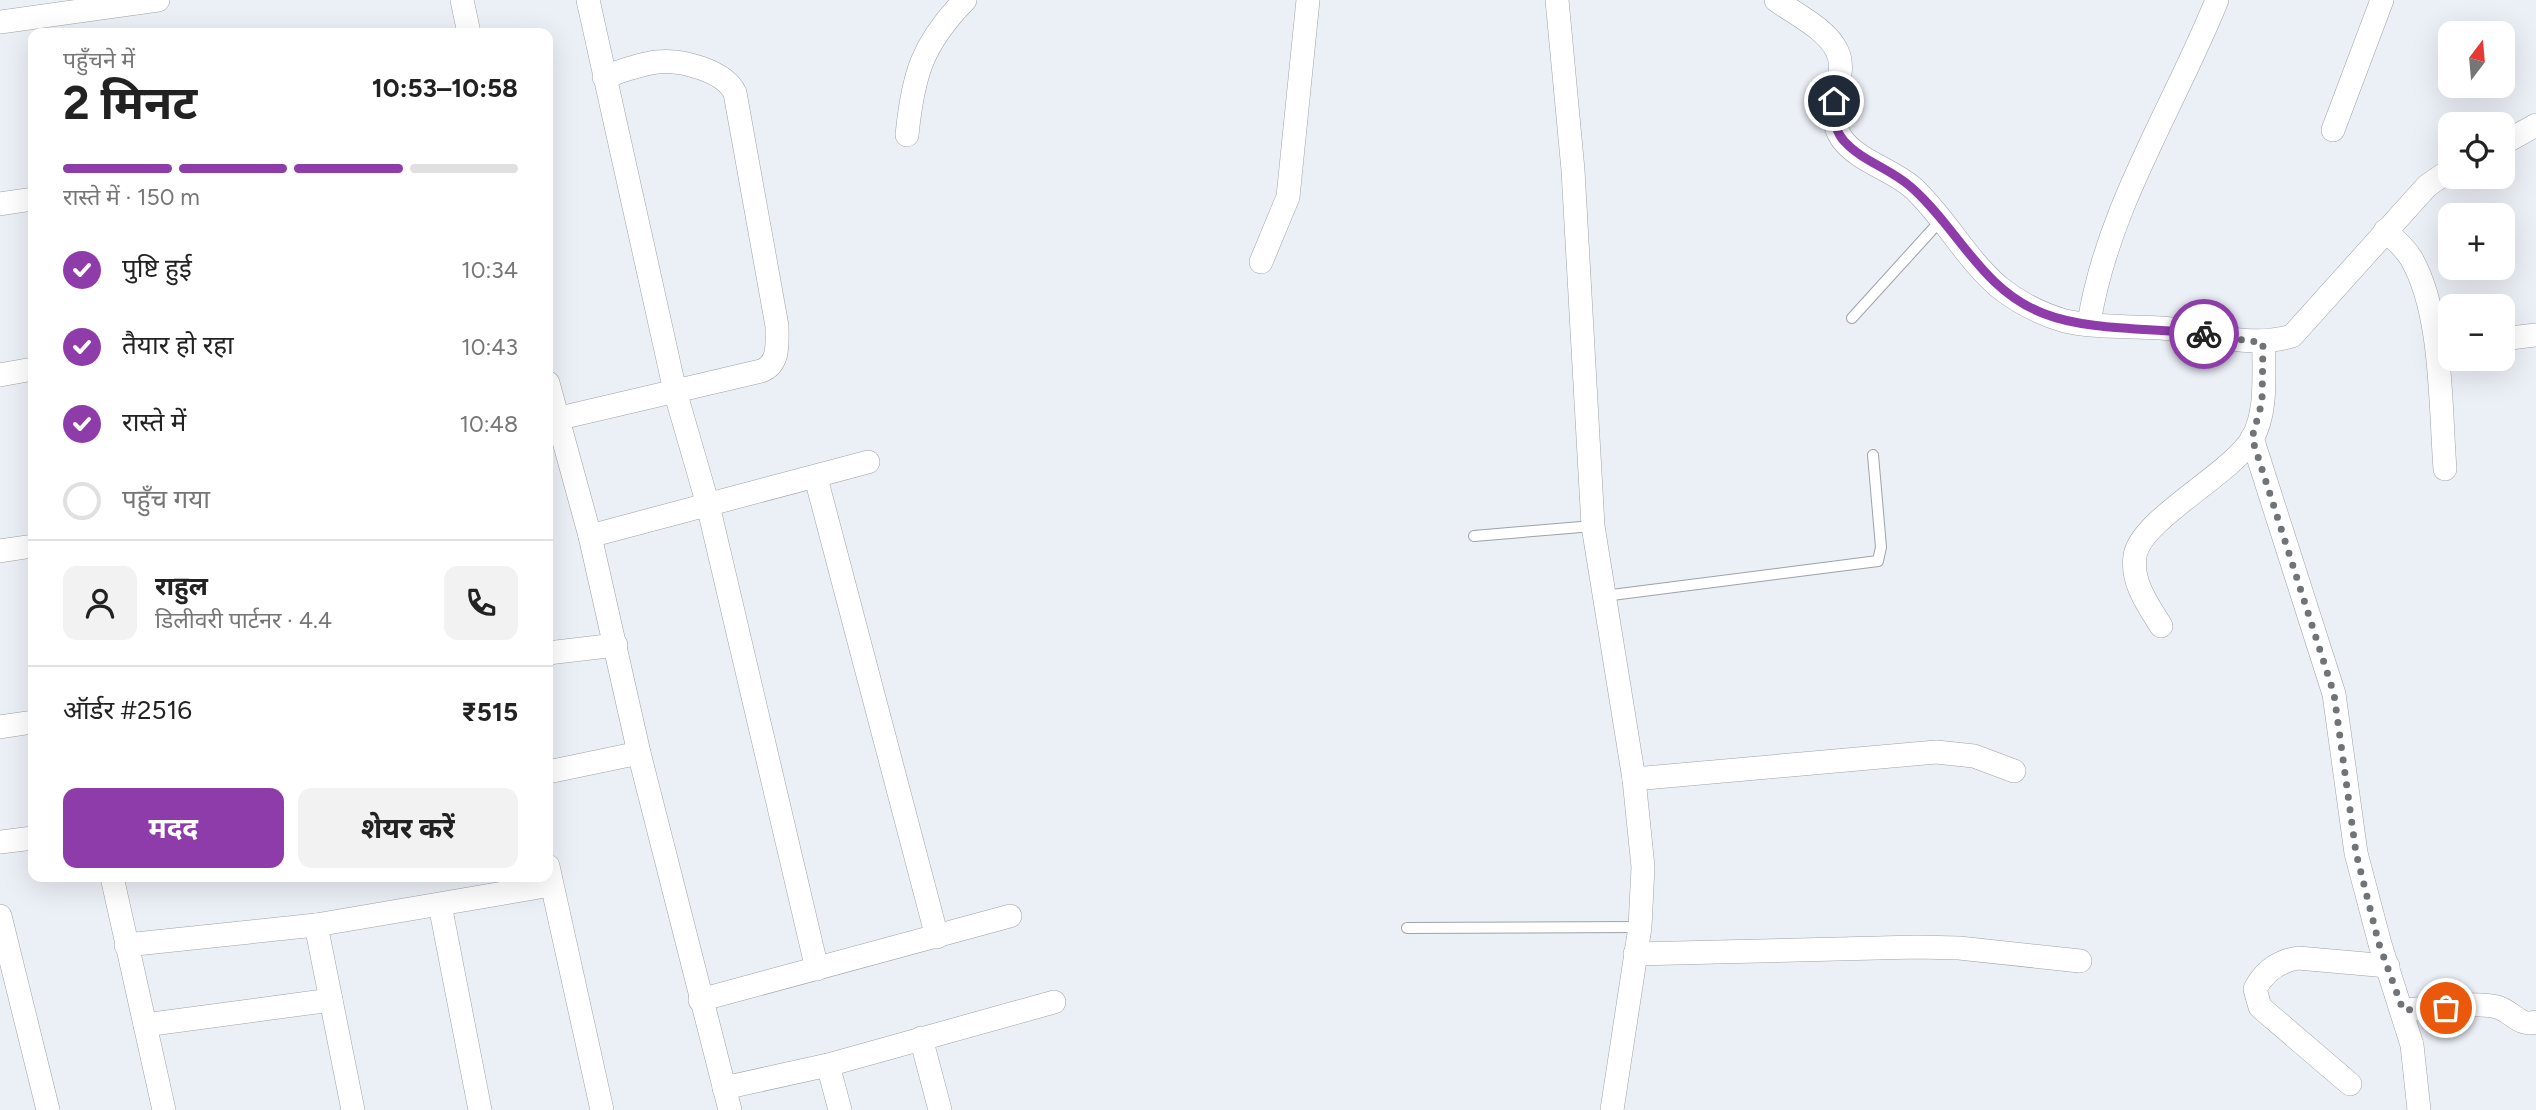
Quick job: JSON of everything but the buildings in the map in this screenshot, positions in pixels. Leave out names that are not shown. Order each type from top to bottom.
[{"type":"street","points":[[462,0],[468,28]]},
{"type":"street","points":[[588,0],[675,391],[708,505],[817,969]]},
{"type":"street","points":[[907,135],[911,89],[927,45],[965,0]]},
{"type":"street","points":[[1261,262],[1288,197],[1308,0]]},
{"type":"street","points":[[1557,0],[1573,170],[1593,526],[1634,779],[1643,867],[1640,927],[1612,1110]]},
{"type":"street","points":[[1776,0],[1818,30],[1837,51],[1840,63],[1833,111],[1843,140],[1910,186],[1971,259],[2021,303],[2069,322],[2163,328],[2263,343],[2292,336],[2385,231],[2427,186],[2438,178]]},
{"type":"street","points":[[2089,323],[2095,287],[2109,240],[2217,0]]},
{"type":"street","points":[[2333,131],[2382,0]]},
{"type":"street","points":[[0,22],[143,1]]},
{"type":"street","points":[[556,419],[768,369],[776,355],[777,326],[735,93],[724,77],[672,62],[641,65],[604,77]]},
{"type":"street","points":[[2515,137],[2536,125]]},
{"type":"street","points":[[0,204],[28,200]]},
{"type":"street","points":[[2385,231],[2411,259],[2438,327]]},
{"type":"street","points":[[2515,337],[2536,335]]},
{"type":"street","points":[[2161,626],[2140,589],[2135,555],[2142,540],[2160,521],[2229,464],[2252,438],[2262,402],[2263,343]]},
{"type":"street","points":[[0,374],[28,370]]},
{"type":"street","points":[[2443,371],[2445,469]]},
{"type":"street","points":[[553,406],[590,536],[639,753],[730,1110]]},
{"type":"street","points":[[2252,438],[2334,694],[2356,853],[2417,1065],[2419,1110]]},
{"type":"street","points":[[590,536],[868,462]]},
{"type":"street","points":[[816,478],[937,937]]},
{"type":"street","points":[[0,551],[28,547]]},
{"type":"street","points":[[553,652],[616,645]]},
{"type":"street","points":[[0,727],[28,723]]},
{"type":"street","points":[[1634,779],[1936,752],[1974,755],[2014,771]]},
{"type":"street","points":[[553,771],[639,753]]},
{"type":"street","points":[[0,842],[28,839]]},
{"type":"street","points":[[113,882],[164,1110]]},
{"type":"street","points":[[126,945],[316,925],[440,905],[526,882]]},
{"type":"street","points":[[550,882],[602,1110]]},
{"type":"street","points":[[440,905],[480,1110]]},
{"type":"street","points":[[0,916],[48,1110]]},
{"type":"street","points":[[700,1000],[1010,916]]},
{"type":"street","points":[[316,925],[353,1110]]},
{"type":"street","points":[[1635,954],[1917,947],[1959,948],[2080,961]]},
{"type":"street","points":[[2350,1084],[2260,1007],[2255,989],[2274,967],[2286,960],[2298,958],[2388,966]]},
{"type":"street","points":[[145,1025],[331,1000]]},
{"type":"street","points":[[724,1088],[828,1065],[1054,1002]]},
{"type":"street","points":[[2403,1010],[2489,1006],[2506,1011],[2524,1023],[2536,1022]]},
{"type":"street","points":[[921,1038],[940,1110]]},
{"type":"street","points":[[828,1065],[840,1110]]},
{"type":"lane","points":[[1852,318],[1941,220]]},
{"type":"lane","points":[[1604,596],[1878,561],[1881,547],[1873,455]]},
{"type":"lane","points":[[1474,536],[1593,526]]},
{"type":"lane","points":[[1407,928],[1640,927]]},
{"type":"way so far","points":[[2204,334],[2263,343],[2262,402],[2252,438],[2334,694],[2356,853],[2379,944],[2403,1010],[2446,1008]]},
{"type":"route","points":[[1834,101],[1833,111],[1843,140],[1893,173],[1930,204],[1971,259],[1999,287],[2021,303],[2069,322],[2163,328],[2204,334]]}]
